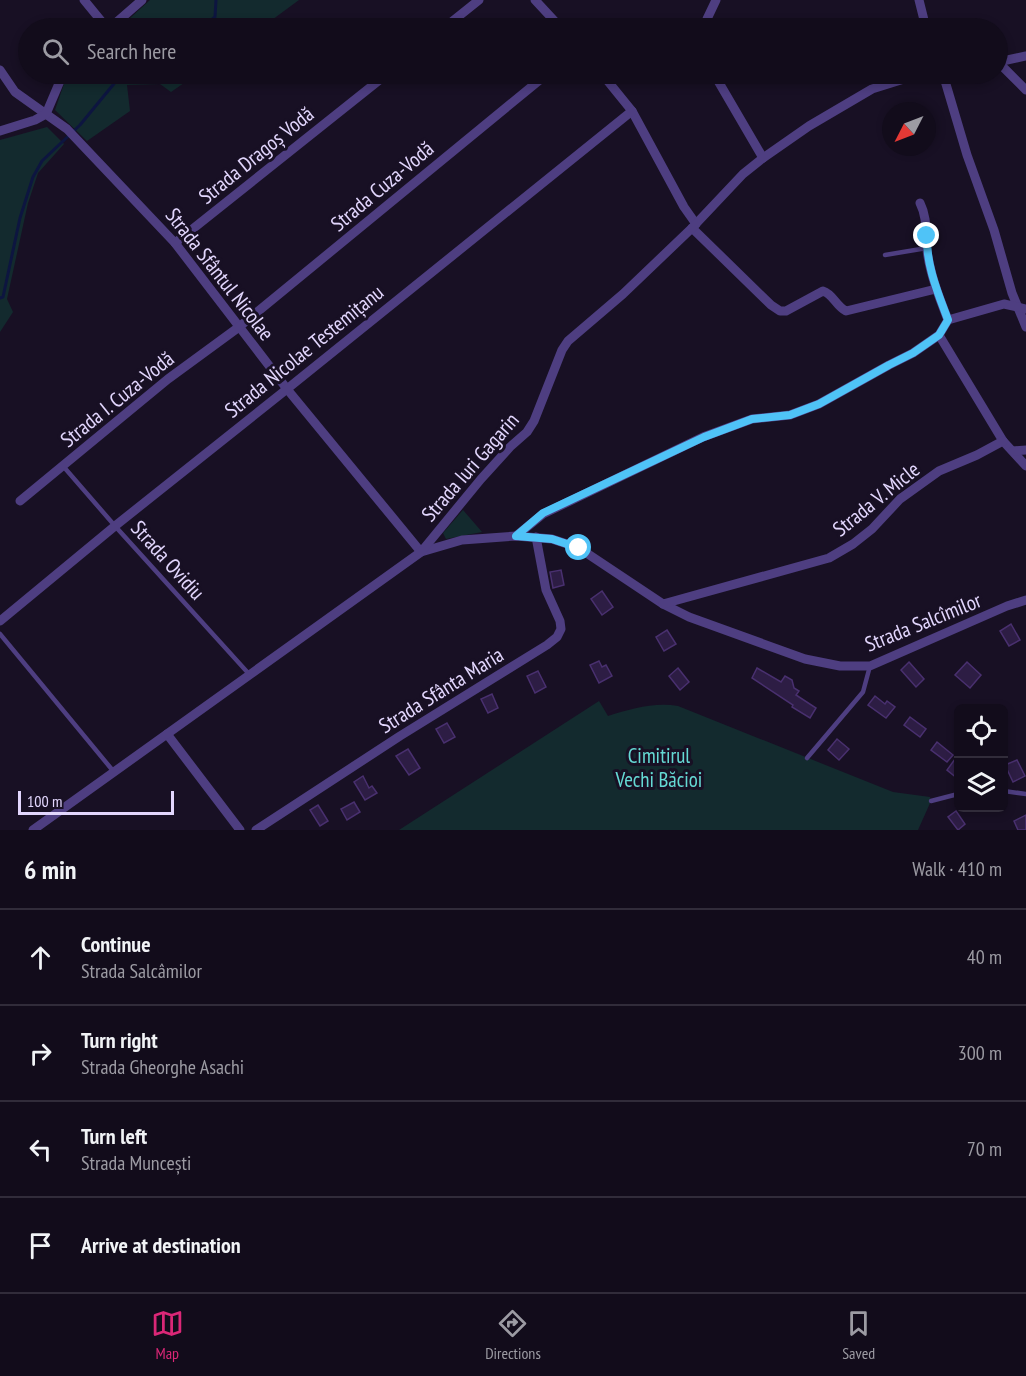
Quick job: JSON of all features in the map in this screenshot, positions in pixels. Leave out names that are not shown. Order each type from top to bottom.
[{"type":"street","points":[[84,0],[99,18]]},
{"type":"street","points":[[120,18],[141,0]]},
{"type":"street","points":[[456,18],[479,0]]},
{"type":"street","points":[[535,0],[552,18]]},
{"type":"street","points":[[707,18],[716,0]]},
{"type":"street","points":[[919,0],[924,18]]},
{"type":"street","points":[[1008,60],[1026,56]]},
{"type":"street","name":"Strada Sfântul Nicolae","points":[[0,70],[15,92],[67,129],[175,243],[287,389],[421,552]]},
{"type":"street","points":[[1008,72],[1026,90]]},
{"type":"street","points":[[0,130],[36,120],[46,114],[59,84]]},
{"type":"street","name":"Strada Dragoș Vodă","points":[[175,243],[374,84]]},
{"type":"street","name":"Strada Cuza-Vodă","points":[[239,327],[535,84]]},
{"type":"street","points":[[610,84],[632,111],[694,226],[780,311],[786,311],[822,291],[828,293],[841,309],[846,311],[936,289]]},
{"type":"street","points":[[720,84],[763,158]]},
{"type":"street","name":"Strada Iuri Gagarin","points":[[33,830],[421,552],[481,479],[527,432],[534,421],[562,350],[568,341],[623,294],[694,226],[743,174],[809,126],[872,89],[888,84]]},
{"type":"street","points":[[946,84],[967,155],[1026,327]]},
{"type":"street","name":"Strada Nicolae Testemițanu","points":[[0,621],[632,111]]},
{"type":"street","points":[[920,203],[925,214],[927,248],[936,289],[948,320]]},
{"type":"street","points":[[516,536],[543,513],[704,437],[752,419],[790,415],[819,404],[913,353],[939,335],[948,320],[1004,304],[1021,307]]},
{"type":"street","name":"Strada I. Cuza-Vodă","points":[[20,501],[168,379],[239,327]]},
{"type":"street","points":[[939,335],[1003,441],[1026,466]]},
{"type":"street","name":"Strada V. Micle","points":[[663,604],[829,558],[854,544],[872,530],[900,499],[939,471],[1003,441]]},
{"type":"street","points":[[1013,451],[1026,450]]},
{"type":"street","name":"Strada Salcîmilor","points":[[421,552],[462,540],[516,536],[552,539],[579,548],[663,604],[689,617],[805,659],[840,666],[870,666],[1007,606],[1026,600]]},
{"type":"street","name":"Strada Sfânta Maria","points":[[256,830],[547,645],[556,637],[561,629],[560,621],[546,590],[536,537]]},
{"type":"street","points":[[167,734],[240,830]]},
{"type":"lane","points":[[885,255],[927,248]]},
{"type":"lane","name":"Strada Ovidiu","points":[[63,466],[250,675]]},
{"type":"lane","points":[[0,634],[114,772]]},
{"type":"lane","points":[[807,758],[863,692],[870,666]]},
{"type":"lane","points":[[1008,792],[1026,794]]},
{"type":"lane","points":[[931,801],[954,795]]},
{"type":"green space","points":[[150,0],[299,0],[275,18],[130,18]]},
{"type":"green space","points":[[64,84],[160,84],[127,85],[130,111],[87,141],[55,110]]},
{"type":"green space","points":[[160,84],[183,84],[171,92]]},
{"type":"green space","points":[[47,127],[64,144],[38,173],[28,203],[7,299],[13,312],[0,332],[0,140]]},
{"type":"green space","points":[[463,510],[482,532],[446,539],[443,533]]},
{"type":"green space","name":"Cimitirul Vechi Băcioi","points":[[599,701],[608,716],[651,706],[678,706],[893,792],[930,797],[931,801],[918,830],[399,830]]},
{"type":"building","points":[[561,570],[564,585],[553,588],[550,572]]},
{"type":"building","points":[[602,591],[613,607],[602,615],[591,599]]},
{"type":"building","points":[[1011,624],[1020,640],[1009,646],[1000,631]]},
{"type":"building","points":[[667,630],[676,644],[664,651],[656,637]]},
{"type":"building","points":[[599,661],[602,667],[606,665],[612,676],[599,683],[590,665]]},
{"type":"building","points":[[909,662],[924,679],[916,687],[901,670]]},
{"type":"building","points":[[967,662],[981,675],[970,688],[955,675]]},
{"type":"building","points":[[678,668],[689,682],[680,690],[669,676]]},
{"type":"building","points":[[757,668],[781,682],[785,676],[792,680],[794,688],[799,691],[796,695],[816,708],[810,718],[752,678]]},
{"type":"building","points":[[538,671],[546,687],[535,693],[527,676]]},
{"type":"building","points":[[492,694],[498,708],[488,713],[481,699]]},
{"type":"building","points":[[875,696],[885,704],[887,701],[895,707],[886,718],[868,705]]},
{"type":"building","points":[[910,717],[926,729],[920,737],[904,725]]},
{"type":"building","points":[[447,723],[455,737],[444,743],[436,729]]},
{"type":"building","points":[[837,739],[849,749],[839,760],[828,750]]},
{"type":"building","points":[[937,742],[953,755],[947,762],[931,750]]},
{"type":"building","points":[[408,749],[420,768],[409,775],[396,756]]},
{"type":"building","points":[[954,760],[954,776],[947,770]]},
{"type":"building","points":[[1017,760],[1025,776],[1013,782],[1008,771],[1008,764]]},
{"type":"building","points":[[363,776],[369,788],[372,786],[377,793],[365,800],[354,782]]},
{"type":"building","points":[[354,802],[360,812],[347,820],[341,809]]},
{"type":"building","points":[[318,805],[328,821],[320,826],[310,810]]},
{"type":"building","points":[[957,812],[965,824],[958,830],[948,817]]},
{"type":"building","points":[[1026,815],[1026,830],[1018,830],[1014,821]]},
{"type":"waterway","points":[[214,18],[216,0]]},
{"type":"waterway","points":[[0,298],[3,297],[20,218],[33,177],[42,161],[80,125],[114,84]]},
{"type":"route","points":[[579,548],[552,539],[516,536],[543,513],[704,437],[752,419],[763,416],[790,415],[819,404],[913,353],[939,335],[948,320],[936,289],[927,248],[927,236]]}]
